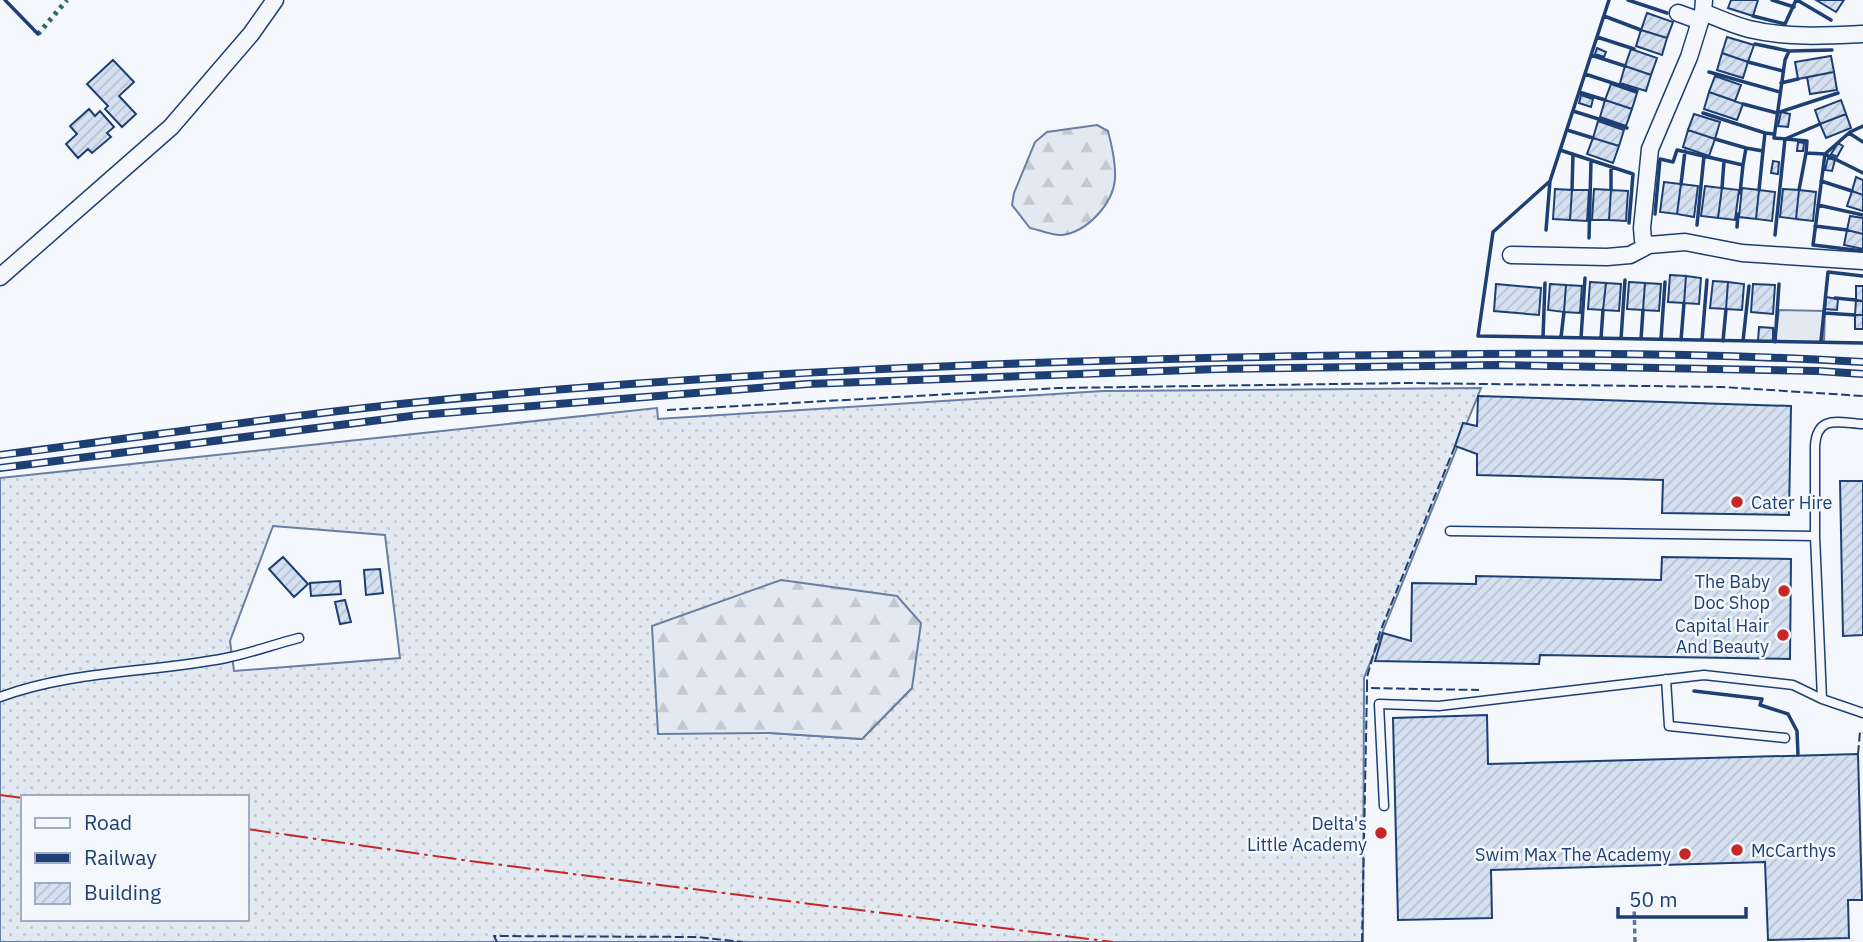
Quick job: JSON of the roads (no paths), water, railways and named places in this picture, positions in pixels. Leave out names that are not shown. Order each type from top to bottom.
[{"type":"street","points":[[0,277],[170,127],[251,34],[275,0]]},
{"type":"street","points":[[1678,13],[1703,11],[1746,29],[1795,36],[1863,34]]},
{"type":"street","points":[[1649,245],[1643,240],[1642,228],[1650,149],[1689,57],[1703,11]]},
{"type":"street","points":[[1511,255],[1607,257],[1630,255],[1649,245],[1685,242],[1742,253],[1863,261]]},
{"type":"lane","points":[[1822,699],[1815,536],[1816,433],[1821,426],[1830,422],[1863,424]]},
{"type":"lane","points":[[1450,531],[1815,536]]},
{"type":"lane","points":[[0,697],[30,686],[78,677],[227,658],[299,638]]},
{"type":"lane","points":[[1384,806],[1379,704],[1439,706],[1704,675],[1793,685],[1822,699],[1863,713]]},
{"type":"lane","points":[[1666,679],[1669,726],[1785,738]]},
{"type":"railway","points":[[0,455],[410,403],[634,384],[859,370],[1084,361],[1448,354],[1656,354],[1863,362]]},
{"type":"railway","points":[[0,468],[419,415],[807,384],[1218,369],[1498,365],[1863,374]]},
{"type":"place","name":"Cater Hire","points":[[1737,502]]},
{"type":"place","name":"The Baby Doc Shop","points":[[1784,591]]},
{"type":"place","name":"Capital Hair And Beauty","points":[[1783,635]]},
{"type":"place","name":"Delta's Little Academy","points":[[1381,833]]},
{"type":"place","name":"McCarthys","points":[[1737,850]]},
{"type":"place","name":"Swim Max The Academy","points":[[1685,854]]}]
